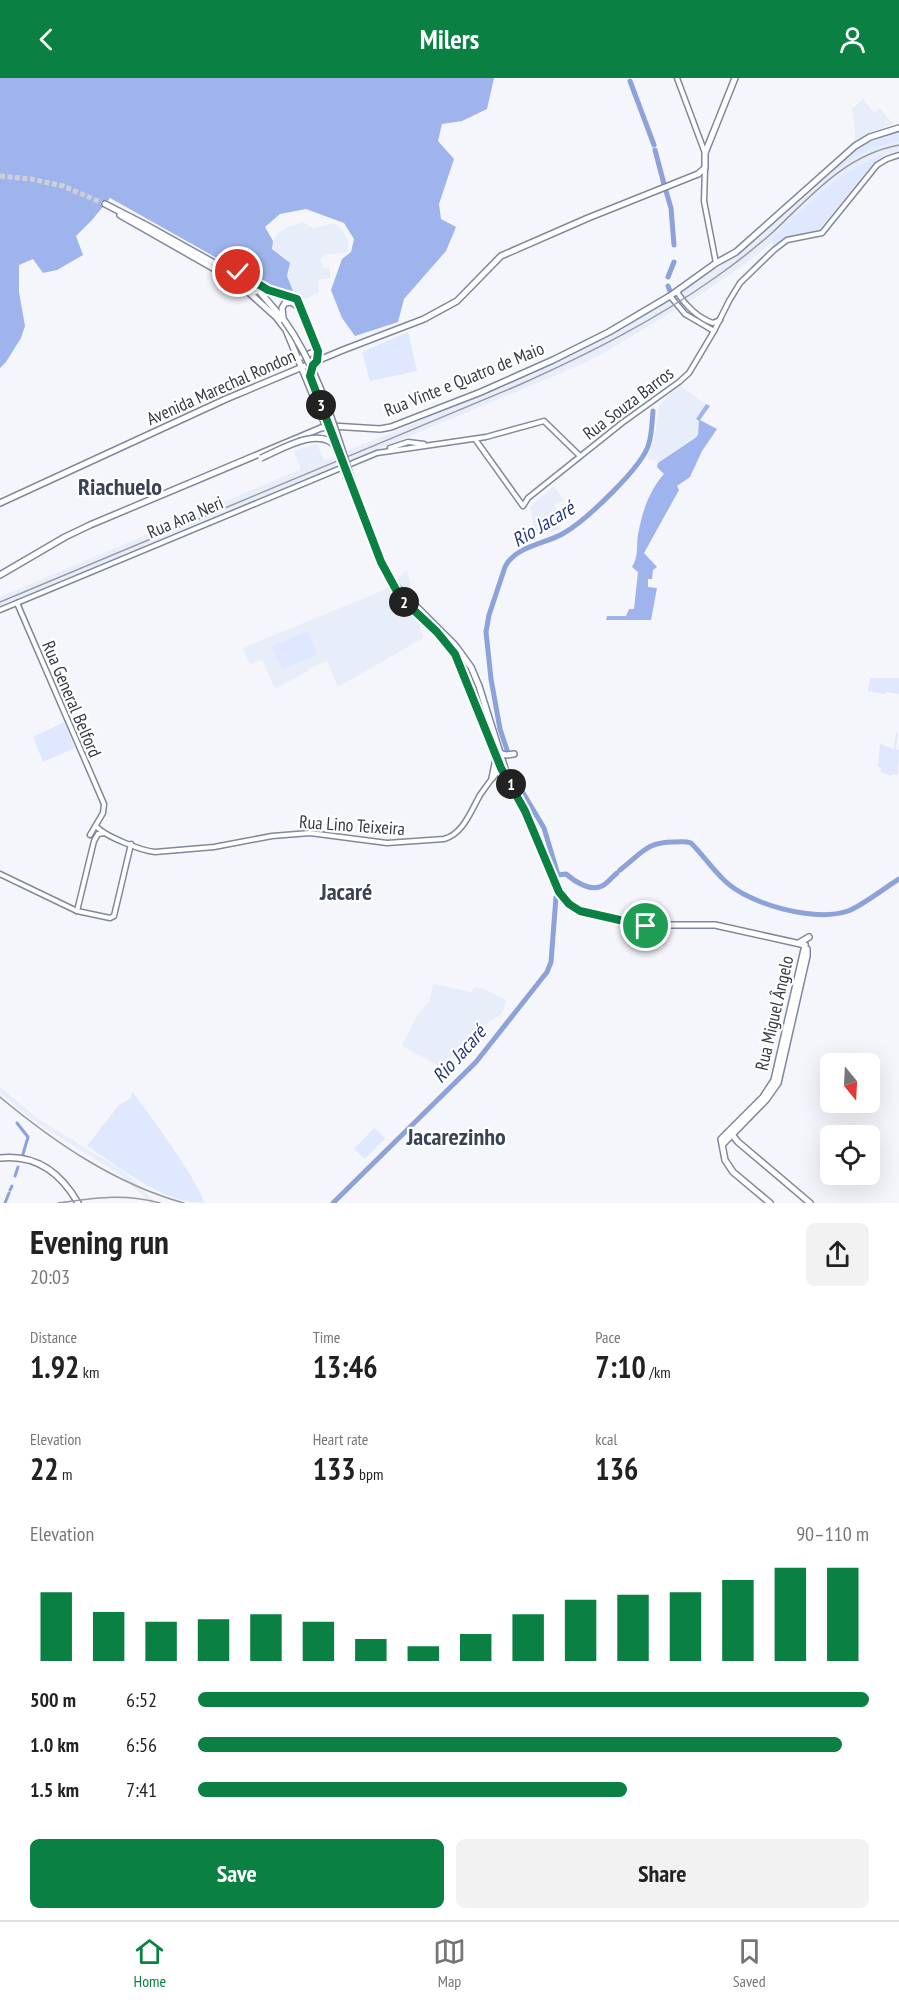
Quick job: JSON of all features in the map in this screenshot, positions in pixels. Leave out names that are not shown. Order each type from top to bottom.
[{"type":"main road","points":[[677,78],[705,153],[704,201],[716,263]]},
{"type":"main road","points":[[705,153],[735,78]]},
{"type":"main road","name":"Rua Vinte e Quatro de Maio","points":[[0,575],[59,540],[90,525],[326,427],[380,429],[407,422],[553,360],[609,332],[677,292],[745,245],[855,146],[870,137],[899,128]]},
{"type":"main road","name":"Rua Souza Barros","points":[[475,439],[523,506],[528,498],[580,456],[688,373],[716,330],[737,288],[774,250],[787,240],[822,233],[878,165],[899,155]]},
{"type":"main road","name":"Avenida Marechal Rondon","points":[[0,503],[222,401],[424,319],[449,307],[501,256],[698,174],[705,168]]},
{"type":"main road","points":[[266,299],[105,205],[222,266],[250,284],[266,299],[284,320],[307,360],[334,424],[349,479]]},
{"type":"main road","points":[[222,266],[238,272],[268,290],[294,297],[303,312],[318,350],[316,361],[310,370],[311,381],[381,562],[404,602],[452,649],[498,754],[492,778]]},
{"type":"main road","points":[[228,276],[253,295],[281,323],[289,335],[326,427]]},
{"type":"main road","points":[[677,292],[688,307],[708,322],[715,323],[720,320]]},
{"type":"main road","points":[[670,296],[685,314],[716,330]]},
{"type":"main road","points":[[284,320],[282,308],[288,302],[295,303],[303,312]]},
{"type":"main road","points":[[297,357],[306,356],[318,350],[331,355]]},
{"type":"main road","name":"Rua Ana Neri","points":[[0,610],[383,450],[408,442],[427,444],[475,439],[494,436],[544,421],[580,456]]},
{"type":"main road","points":[[246,460],[261,458],[315,437],[326,439],[337,448]]},
{"type":"main road","points":[[390,579],[468,661],[477,679],[502,766],[525,811],[560,894],[569,904],[580,911],[638,925],[711,924],[802,944],[809,937]]},
{"type":"main road","name":"Rua General Belford","points":[[16,603],[104,804],[103,813],[96,826]]},
{"type":"main road","points":[[498,754],[514,754]]},
{"type":"main road","name":"Rua Lino Teixeira","points":[[96,826],[105,833],[149,851],[221,846],[272,836],[310,833],[387,843],[444,839],[463,825],[502,766]]},
{"type":"main road","points":[[90,835],[96,826]]},
{"type":"main road","points":[[77,911],[96,836],[105,833]]},
{"type":"main road","points":[[0,874],[77,911],[109,918],[114,916],[131,844]]},
{"type":"main road","name":"Rua Miguel Ângelo","points":[[730,1133],[766,1100],[778,1083],[807,956],[802,944]]},
{"type":"main road","name":"Rua Miguel Ângelo","points":[[770,1203],[733,1172],[725,1161],[722,1142],[763,1097],[774,1080],[802,944]]},
{"type":"main road","points":[[730,1133],[810,1203]]},
{"type":"main road","points":[[0,1158],[17,1158],[46,1167],[58,1175],[71,1190],[78,1203]]},
{"type":"shaded area","points":[[0,78],[494,78],[487,109],[462,121],[442,124],[438,141],[454,159],[439,204],[441,219],[456,227],[446,251],[404,299],[398,322],[355,336],[342,318],[331,290],[342,259],[351,252],[354,239],[344,223],[306,209],[280,214],[265,227],[273,241],[272,249],[290,263],[287,276],[293,291],[272,289],[110,198],[76,236],[83,255],[57,270],[43,273],[33,259],[19,265],[19,292],[25,326],[21,338],[0,368]]},
{"type":"shaded area","points":[[863,99],[874,113],[880,108],[893,124],[863,135],[864,137],[854,144],[852,109]]},
{"type":"shaded area","points":[[899,130],[899,153],[885,155],[866,164],[748,262],[700,295],[604,353],[568,370],[566,368],[566,371],[0,607],[0,597],[301,469],[294,451],[317,444],[324,460],[406,427],[556,361],[558,363],[632,322],[728,261],[756,239],[850,153],[877,136]]},
{"type":"shaded area","points":[[899,131],[899,141],[867,150],[826,176],[868,142]]},
{"type":"shaded area","points":[[885,154],[871,166],[819,230],[787,237],[775,246],[772,244],[774,242],[771,239],[824,190],[853,169]]},
{"type":"shaded area","points":[[302,222],[313,228],[335,223],[344,233],[349,244],[347,252],[326,255],[320,259],[324,269],[329,267],[331,278],[318,280],[319,292],[305,299],[301,299],[298,293],[294,293],[287,276],[289,272],[285,257],[275,251],[271,245],[278,233]]},
{"type":"shaded area","points":[[408,332],[417,371],[370,381],[362,352]]},
{"type":"shaded area","points":[[680,386],[706,404],[696,419],[699,421],[698,435],[658,463],[655,460],[649,460],[648,455],[654,441],[659,407],[666,397]]},
{"type":"shaded area","points":[[706,404],[710,406],[700,420],[717,429],[702,451],[690,477],[677,486],[679,490],[644,553],[657,567],[653,570],[652,579],[648,579],[648,587],[657,588],[651,620],[606,620],[607,616],[626,616],[629,609],[634,609],[638,572],[632,567],[644,510],[654,487],[664,474],[657,467],[658,463],[698,435],[699,421],[696,419]]},
{"type":"shaded area","points":[[554,486],[564,500],[554,505],[557,511],[553,513],[561,529],[538,536],[535,533],[530,507]]},
{"type":"shaded area","points":[[407,570],[423,638],[338,687],[327,661],[308,669],[275,689],[262,660],[250,664],[243,649],[245,647],[384,590]]},
{"type":"shaded area","points":[[308,631],[317,655],[282,669],[272,646]]},
{"type":"shaded area","points":[[870,678],[899,678],[899,694],[868,691]]},
{"type":"shaded area","points":[[64,722],[75,748],[43,762],[33,737]]},
{"type":"shaded area","points":[[896,733],[898,733],[896,749],[899,750],[898,775],[892,774],[891,776],[881,772],[881,767],[878,767],[880,744],[894,749]]},
{"type":"shaded area","points":[[433,984],[472,992],[474,987],[481,988],[506,1000],[502,1014],[484,1025],[441,1067],[402,1046],[418,1014],[430,1001]]},
{"type":"shaded area","points":[[0,1087],[37,1118],[126,1173],[156,1203],[150,1203],[122,1176],[35,1122],[0,1093]]},
{"type":"shaded area","points":[[132,1092],[184,1165],[204,1203],[188,1201],[158,1191],[87,1146],[119,1105],[131,1098]]},
{"type":"shaded area","points":[[374,1128],[385,1138],[365,1159],[354,1149]]},
{"type":"waterway","name":"Rio Jacaré","points":[[630,81],[654,145]]},
{"type":"waterway","name":"Rio Jacaré","points":[[655,150],[664,184]]},
{"type":"waterway","name":"Rio Jacaré","points":[[666,191],[671,208],[674,245]]},
{"type":"waterway","name":"Rio Jacaré","points":[[668,277],[674,262]]},
{"type":"waterway","name":"Rio Jacaré","points":[[668,286],[670,291]]},
{"type":"waterway","name":"Rio Jacaré","points":[[507,750],[500,729],[491,679],[486,632],[489,615],[505,567],[516,554],[557,537],[573,527],[612,492],[645,453],[650,439],[653,411]]},
{"type":"waterway","name":"Rio Jacaré","points":[[513,776],[544,828],[558,875],[566,874],[582,885],[592,888],[606,884],[617,873]]},
{"type":"waterway","points":[[620,870],[651,846],[666,842],[689,842],[736,890],[783,909],[818,914],[834,914],[853,909],[899,879]]},
{"type":"waterway","name":"Rio Jacaré","points":[[333,1203],[476,1062],[547,972],[551,962],[556,897]]},
{"type":"waterway","points":[[17,1123],[28,1137],[23,1154]]},
{"type":"waterway","points":[[15,1176],[18,1167]]},
{"type":"waterway","points":[[10,1190],[12,1186]]},
{"type":"waterway","points":[[5,1203],[9,1193]]},
{"type":"tunnel","points":[[0,176],[31,179],[63,186],[105,204]]},
{"type":"railway","points":[[0,602],[519,385],[595,349],[669,308],[723,272],[766,238],[815,191],[845,167],[880,150],[899,145]]},
{"type":"railway","points":[[0,1097],[42,1130],[86,1160],[134,1185],[184,1203]]},
{"type":"railway","points":[[58,1203],[121,1197],[160,1203]]},
{"type":"district","name":"Riachuelo","points":[[120,486]]},
{"type":"district","name":"Jacaré","points":[[346,891]]},
{"type":"district","name":"Jacarezinho","points":[[456,1136]]},
{"type":"route","points":[[238,272],[268,290],[292,296],[299,302],[318,351],[317,361],[310,370],[310,376],[376,554],[400,597],[437,632],[455,654],[501,768],[525,811],[559,892],[569,904],[580,911],[646,926]]}]
